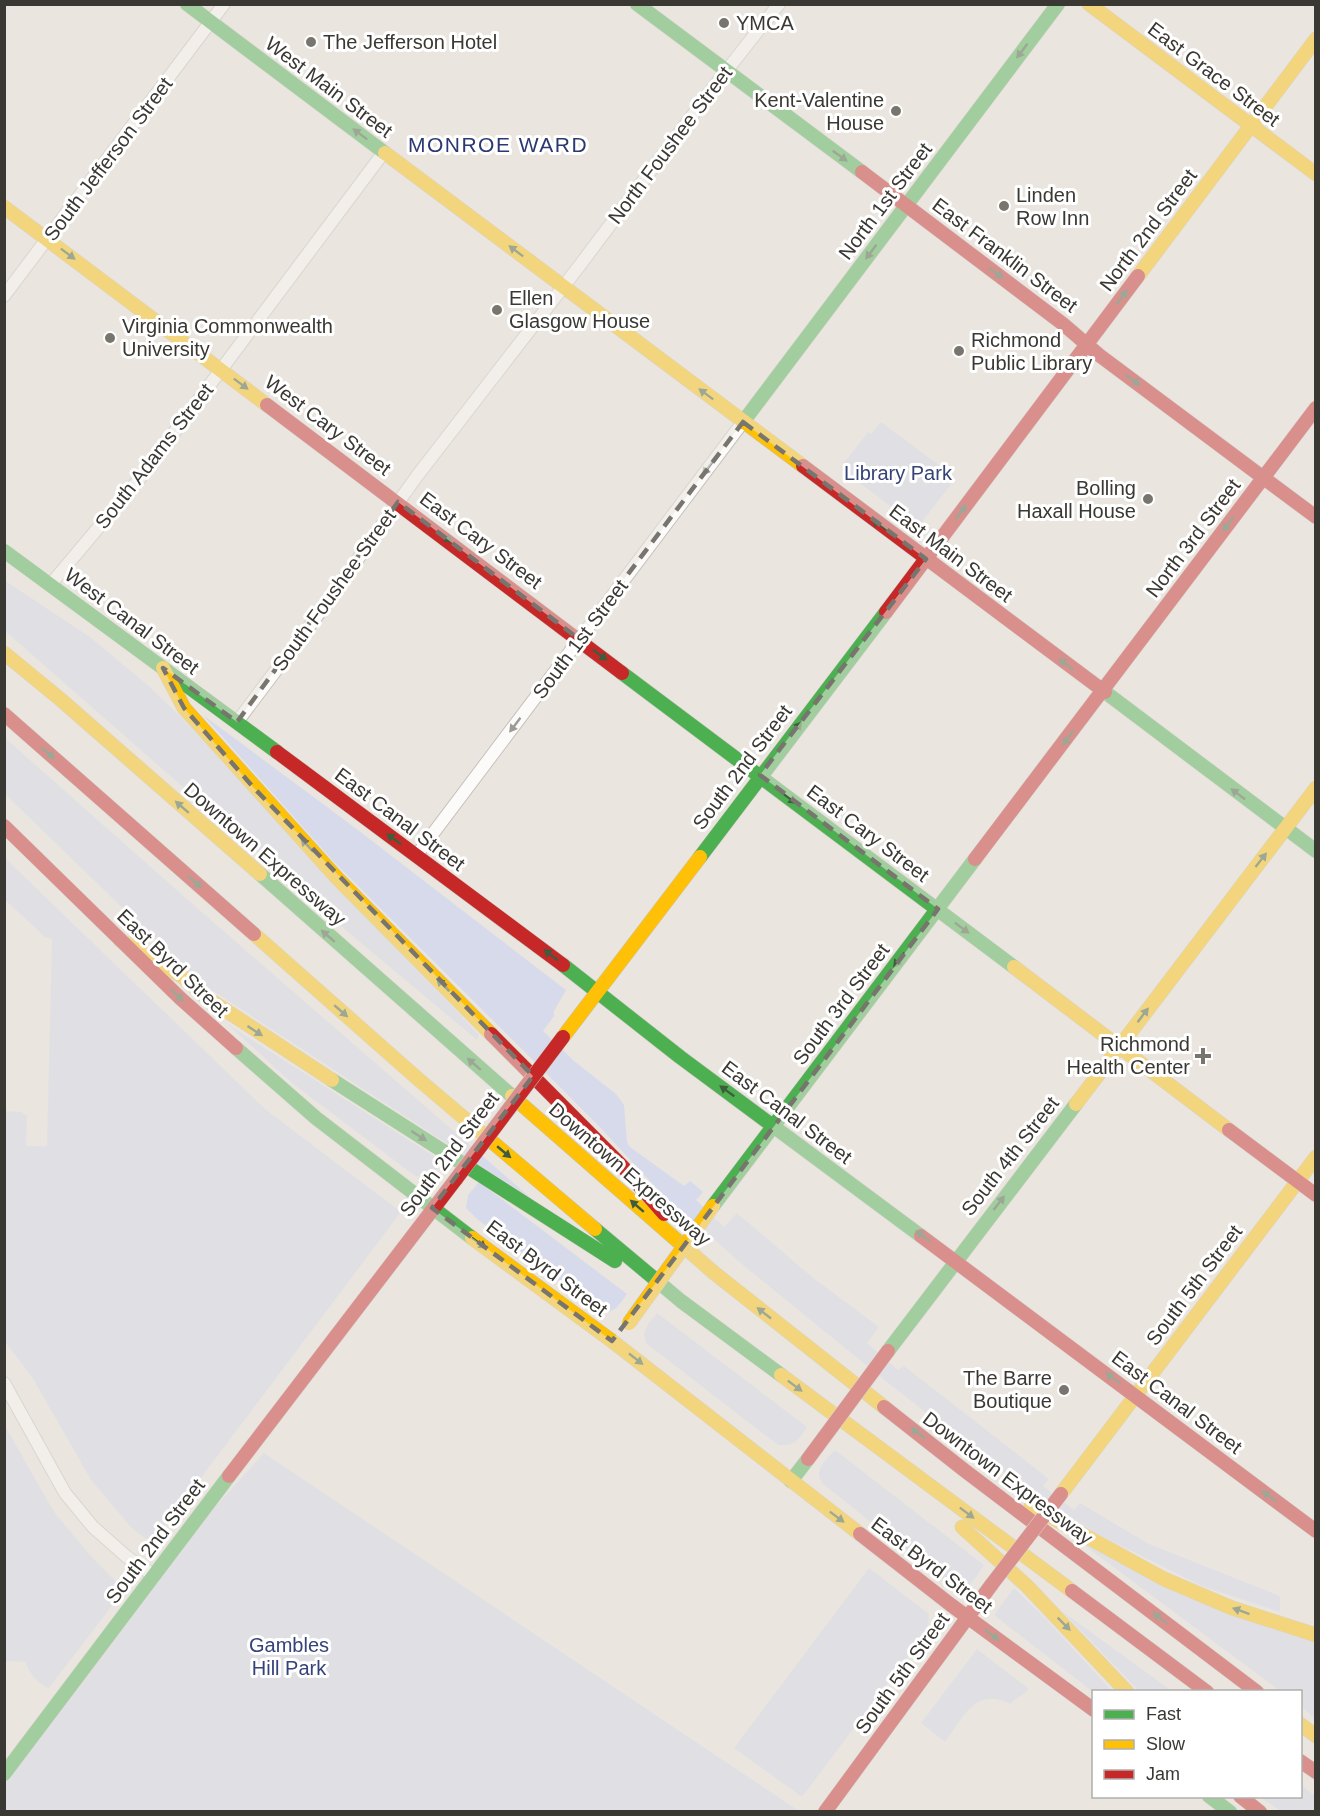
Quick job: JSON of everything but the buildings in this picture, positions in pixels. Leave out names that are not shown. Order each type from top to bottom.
[{"type":"main road","name":"West Main Street","points":[[188,4],[563,287]]},
{"type":"main road","name":"East Franklin Street","points":[[637,4],[1316,517]]},
{"type":"main road","name":"North 1st Street","points":[[743,422],[1058,4]]},
{"type":"main road","name":"East Grace Street","points":[[1089,4],[1316,174]]},
{"type":"main road","name":"North 2nd Street","points":[[926,559],[1316,39]]},
{"type":"main road","name":"West Cary Street","points":[[4,207],[398,502]]},
{"type":"main road","name":"East Main Street","points":[[563,287],[1316,851]]},
{"type":"main road","name":"North 3rd Street","points":[[1103,692],[1316,408]]},
{"type":"main road","name":"East Cary Street","points":[[398,502],[1316,1194]]},
{"type":"main road","name":"West Canal Street","points":[[4,551],[237,722]]},
{"type":"main road","name":"South 2nd Street","points":[[4,1774],[926,559]]},
{"type":"main road","name":"Downtown Expressway","points":[[4,653],[60,699],[713,1272],[964,1470],[1254,1690]]},
{"type":"main road","points":[[163,668],[184,708],[253,787],[337,878],[623,1167],[713,1272]]},
{"type":"main road","name":"South 3rd Street","points":[[612,1341],[628,1323],[713,1206],[1103,692]]},
{"type":"main road","points":[[4,714],[418,1079],[681,1301],[1204,1690]]},
{"type":"main road","name":"East Canal Street","points":[[237,722],[539,946],[684,1060],[1314,1525]]},
{"type":"main road","name":"South 4th Street","points":[[791,1481],[955,1261],[1316,788]]},
{"type":"main road","name":"East Byrd Street","points":[[4,826],[120,940],[283,1091],[432,1208],[612,1341],[968,1617],[1092,1709]]},
{"type":"main road","points":[[120,940],[183,977],[207,998],[252,1029],[544,1214],[630,1272],[681,1301]]},
{"type":"main road","name":"South 5th Street","points":[[825,1812],[992,1584],[1316,1157]]},
{"type":"main road","points":[[964,1470],[1164,1579],[1242,1612],[1316,1635]]},
{"type":"main road","points":[[921,1478],[938,1507],[983,1545],[1069,1628],[1125,1690]]},
{"type":"main road","points":[[1302,1726],[1316,1736]]},
{"type":"main road","points":[[1302,1762],[1316,1772]]},
{"type":"main road","points":[[1210,1798],[1230,1812]]},
{"type":"main road","points":[[1241,1798],[1260,1812]]},
{"type":"street","name":"South Jefferson Street","points":[[4,296],[224,4]]},
{"type":"street","name":"North Foushee Street","points":[[563,287],[725,71],[779,4]]},
{"type":"street","name":"South Adams Street","points":[[51,584],[140,478],[384,152]]},
{"type":"street","name":"South Foushee Street","points":[[237,722],[320,612],[398,502],[563,287]]},
{"type":"street","name":"South 1st Street","points":[[416,856],[743,422]]},
{"type":"street","points":[[6,1389],[65,1493],[93,1527],[127,1557],[153,1575]]},
{"type":"highlighted area","points":[[743,422],[926,559],[760,775],[938,909],[612,1341],[432,1208],[533,1076],[253,787],[184,708],[163,668],[237,722],[398,502],[579,639]]},
{"type":"green space","name":"Library Park","points":[[881,422],[956,478],[918,527],[840,468],[868,432],[871,434]]},
{"type":"green space","points":[[4,580],[90,637],[151,688],[183,719],[479,1035],[477,1040],[355,938],[5,631]]},
{"type":"green space","points":[[203,715],[354,827],[566,990],[554,1011],[554,1016],[543,1031],[574,1061],[616,1094],[624,1105],[627,1142],[630,1147],[684,1186],[690,1181],[703,1192],[696,1200],[724,1227],[737,1213],[812,1277],[879,1327],[867,1343],[898,1370],[904,1366],[1049,1479],[1043,1486],[1074,1510],[1080,1503],[1149,1544],[1280,1596],[1280,1612],[1204,1587],[1099,1535],[1018,1484],[893,1387],[743,1265],[664,1196],[597,1124],[335,863]]},
{"type":"green space","points":[[4,737],[532,1199],[210,989],[170,954],[5,794]]},
{"type":"green space","points":[[4,857],[265,1109],[401,1212],[155,1539],[143,1537],[130,1526],[91,1480],[32,1377],[5,1342],[5,1111],[21,1112],[27,1116],[26,1146],[47,1146],[52,939],[45,937],[5,900]]},
{"type":"green space","points":[[226,1023],[443,1162],[431,1177],[415,1176],[292,1083]]},
{"type":"green space","points":[[479,1182],[627,1294],[619,1305],[610,1312],[601,1313],[477,1219],[466,1208],[468,1195]]},
{"type":"green space","points":[[657,1313],[807,1427],[799,1438],[789,1445],[778,1445],[647,1344],[645,1331]]},
{"type":"green space","points":[[4,1424],[54,1512],[91,1556],[124,1590],[49,1688],[34,1678],[26,1662],[5,1661]]},
{"type":"green space","points":[[835,1450],[984,1565],[965,1589],[942,1579],[822,1483],[820,1469]]},
{"type":"green space","name":"Gambles Hill Park","points":[[264,1453],[799,1811],[5,1812],[4,1775],[153,1575]]},
{"type":"green space","points":[[1077,1540],[1315,1643],[1315,1718],[1302,1708],[1302,1690],[1279,1690]]},
{"type":"green space","points":[[869,1568],[929,1614],[928,1630],[802,1797],[734,1748]]},
{"type":"green space","points":[[1014,1588],[1111,1690],[1092,1691],[994,1615]]},
{"type":"green space","points":[[1062,1611],[1171,1690],[1138,1690]]},
{"type":"green space","points":[[977,1649],[1029,1689],[1011,1704],[999,1699],[988,1699],[971,1707],[945,1742],[921,1723]]},
{"type":"green space","points":[[1302,1786],[1315,1796],[1315,1811],[1281,1811],[1262,1798],[1302,1798]]},
{"type":"traffic: fast","points":[[187,4],[385,153]]},
{"type":"traffic: fast","points":[[637,4],[862,172]]},
{"type":"traffic: fast","points":[[743,422],[1058,4]]},
{"type":"traffic: fast","points":[[4,551],[277,752]]},
{"type":"traffic: fast","points":[[700,857],[886,612]]},
{"type":"traffic: fast","points":[[622,673],[1014,967]]},
{"type":"traffic: fast","points":[[1105,692],[1316,851]]},
{"type":"traffic: fast","points":[[713,1206],[975,859]]},
{"type":"traffic: fast","points":[[260,874],[512,1096]]},
{"type":"traffic: fast","points":[[563,965],[680,1057],[921,1236]]},
{"type":"traffic: fast","points":[[236,1048],[316,1118],[472,1238]]},
{"type":"traffic: fast","points":[[332,1080],[615,1261]]},
{"type":"traffic: fast","points":[[888,1351],[1076,1104]]},
{"type":"traffic: fast","points":[[595,1229],[681,1301],[781,1375]]},
{"type":"traffic: fast","points":[[791,1481],[808,1459]]},
{"type":"traffic: fast","points":[[4,1774],[229,1476]]},
{"type":"traffic: fast","points":[[1212,1798],[1230,1812]]},
{"type":"traffic: slow","points":[[1089,4],[1316,174]]},
{"type":"traffic: slow","points":[[1138,276],[1316,39]]},
{"type":"traffic: slow","points":[[385,153],[803,466]]},
{"type":"traffic: slow","points":[[4,207],[267,405]]},
{"type":"traffic: slow","points":[[4,653],[260,874]]},
{"type":"traffic: slow","points":[[163,668],[184,708],[337,878],[491,1034]]},
{"type":"traffic: slow","points":[[1076,1104],[1316,788]]},
{"type":"traffic: slow","points":[[563,1037],[700,857]]},
{"type":"traffic: slow","points":[[254,934],[418,1079],[595,1229]]},
{"type":"traffic: slow","points":[[120,940],[183,977],[207,998],[332,1080]]},
{"type":"traffic: slow","points":[[1014,967],[1229,1130]]},
{"type":"traffic: slow","points":[[512,1096],[713,1272],[884,1407]]},
{"type":"traffic: slow","points":[[1061,1494],[1316,1157]]},
{"type":"traffic: slow","points":[[629,1323],[713,1206]]},
{"type":"traffic: slow","points":[[472,1238],[612,1341],[860,1534]]},
{"type":"traffic: slow","points":[[781,1375],[1072,1591]]},
{"type":"traffic: slow","points":[[1031,1506],[1164,1579],[1232,1608],[1316,1635]]},
{"type":"traffic: slow","points":[[962,1527],[1027,1586],[1125,1690]]},
{"type":"traffic: slow","points":[[1302,1726],[1316,1736]]},
{"type":"traffic: jam","points":[[862,172],[1063,324],[1099,355],[1316,517]]},
{"type":"traffic: jam","points":[[886,612],[1138,276]]},
{"type":"traffic: jam","points":[[267,405],[622,673]]},
{"type":"traffic: jam","points":[[975,859],[1316,408]]},
{"type":"traffic: jam","points":[[803,466],[1105,692]]},
{"type":"traffic: jam","points":[[4,714],[254,934]]},
{"type":"traffic: jam","points":[[277,752],[563,965]]},
{"type":"traffic: jam","points":[[4,826],[180,998],[236,1048]]},
{"type":"traffic: jam","points":[[491,1034],[623,1167],[664,1214]]},
{"type":"traffic: jam","points":[[456,1179],[563,1037]]},
{"type":"traffic: jam","points":[[1229,1130],[1316,1195]]},
{"type":"traffic: jam","points":[[229,1476],[456,1179]]},
{"type":"traffic: jam","points":[[921,1236],[1316,1531]]},
{"type":"traffic: jam","points":[[808,1459],[888,1351]]},
{"type":"traffic: jam","points":[[884,1407],[1254,1690]]},
{"type":"traffic: jam","points":[[992,1584],[1061,1494]]},
{"type":"traffic: jam","points":[[860,1534],[951,1605],[1092,1709]]},
{"type":"traffic: jam","points":[[825,1812],[992,1584]]},
{"type":"traffic: jam","points":[[1072,1591],[1204,1690]]},
{"type":"traffic: jam","points":[[1302,1762],[1316,1772]]},
{"type":"traffic: jam","points":[[1242,1798],[1260,1812]]},
{"type":"place","name":"YMCA","points":[[724,23]]},
{"type":"place","name":"The Jefferson Hotel","points":[[311,42]]},
{"type":"place","name":"Kent-Valentine House","points":[[896,111]]},
{"type":"place","name":"Linden Row Inn","points":[[1004,206]]},
{"type":"place","name":"Ellen Glasgow House","points":[[497,310]]},
{"type":"place","name":"Virginia Commonwealth University","points":[[110,338]]},
{"type":"place","name":"Richmond Public Library","points":[[959,351]]},
{"type":"place","name":"Bolling Haxall House","points":[[1148,499]]},
{"type":"place","name":"Richmond Health Center","points":[[1203,1056]]},
{"type":"place","name":"The Barre Boutique","points":[[1064,1390]]},
{"type":"district","name":"MONROE WARD","points":[[498,144]]}]
